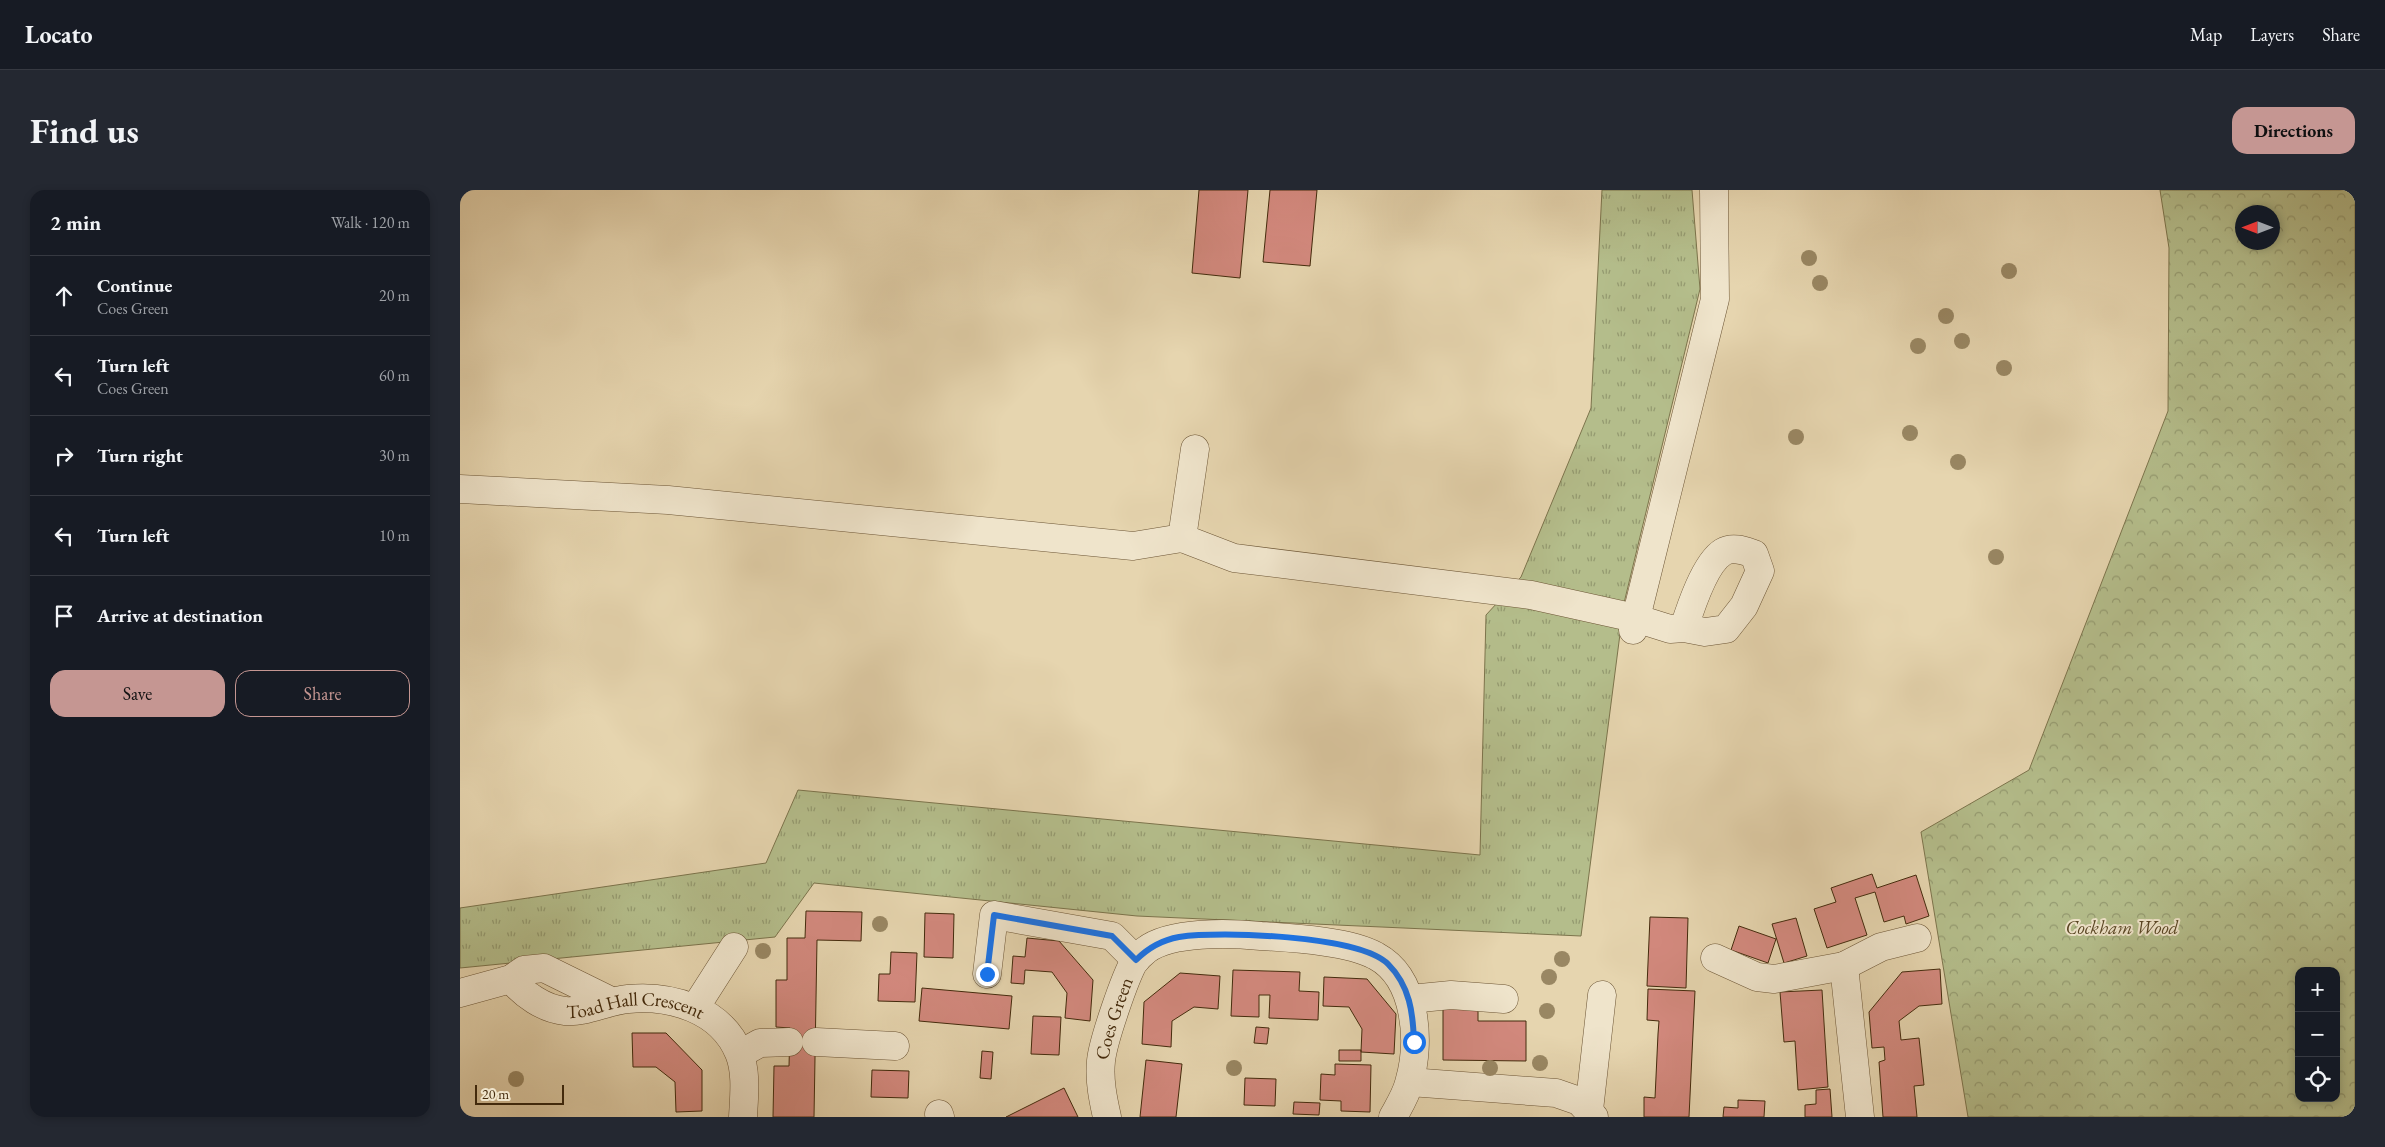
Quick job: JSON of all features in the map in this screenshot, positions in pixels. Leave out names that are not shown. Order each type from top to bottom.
[{"type":"street","points":[[1634,624],[1716,299],[1714,190]]},
{"type":"street","points":[[1182,538],[1195,449]]},
{"type":"street","points":[[460,489],[668,500],[1133,546],[1182,538],[1234,558],[1531,595],[1634,624],[1670,629],[1684,628]]},
{"type":"street","points":[[987,974],[994,915],[1112,936],[1136,960]]},
{"type":"street","name":"Coes Green","points":[[1107,1117],[1101,1085],[1101,1061],[1108,1034],[1136,960],[1147,949],[1178,937],[1252,935],[1354,948],[1375,955],[1388,964],[1398,977],[1410,999],[1414,1042],[1410,1082],[1393,1117]]},
{"type":"street","points":[[1714,958],[1757,977],[1774,979],[1844,966],[1882,948],[1917,938]]},
{"type":"street","points":[[695,1008],[734,946]]},
{"type":"street","points":[[1844,966],[1860,1117]]},
{"type":"street","name":"Toad Hall Crescent","points":[[460,993],[511,979],[524,970],[544,968],[572,980],[611,1001],[659,998],[695,1008],[725,1031],[740,1054],[745,1086],[743,1117]]},
{"type":"street","points":[[1410,999],[1451,995],[1504,999]]},
{"type":"street","points":[[1592,1113],[1602,995]]},
{"type":"street","points":[[740,1054],[760,1043],[802,1042],[895,1046]]},
{"type":"street","points":[[1410,1082],[1556,1093],[1578,1101],[1592,1113]]},
{"type":"green space","points":[[1602,190],[1692,190],[1700,289],[1624,603],[1581,936],[1137,916],[814,883],[775,937],[460,968],[460,908],[766,863],[798,790],[1480,855],[1486,615],[1521,577],[1591,408]]},
{"type":"green space","name":"Cockham Wood","points":[[2160,190],[2355,190],[2355,1117],[1968,1117],[1921,832],[2029,770],[2168,411],[2169,248]]},
{"type":"building","points":[[1199,190],[1248,190],[1240,278],[1192,273]]},
{"type":"building","points":[[1270,190],[1317,190],[1310,266],[1263,262]]},
{"type":"building","points":[[1872,874],[1877,888],[1916,875],[1929,916],[1906,924],[1904,916],[1884,922],[1875,892],[1855,898],[1867,935],[1827,948],[1814,909],[1836,902],[1831,888]]},
{"type":"building","points":[[806,911],[862,912],[861,941],[817,940],[814,1117],[773,1117],[774,1066],[789,1066],[790,1028],[776,1027],[776,980],[787,980],[787,938],[805,938]]},
{"type":"building","points":[[925,913],[954,914],[953,958],[924,957]]},
{"type":"building","points":[[1650,917],[1688,918],[1686,988],[1647,986]]},
{"type":"building","points":[[1796,918],[1807,956],[1784,963],[1772,924]]},
{"type":"building","points":[[1739,926],[1776,939],[1768,963],[1731,950]]},
{"type":"building","points":[[1027,938],[1059,941],[1093,980],[1090,1021],[1065,1018],[1067,993],[1052,972],[1025,970],[1024,984],[1011,983],[1013,956],[1025,957]]},
{"type":"building","points":[[891,952],[917,953],[915,1002],[878,1001],[879,974],[890,974]]},
{"type":"building","points":[[1940,969],[1942,1004],[1919,1006],[1899,1021],[1901,1040],[1919,1038],[1924,1085],[1914,1086],[1917,1117],[1883,1117],[1879,1062],[1885,1060],[1884,1047],[1872,1048],[1869,1012],[1902,972]]},
{"type":"building","points":[[1233,970],[1300,972],[1299,991],[1319,992],[1318,1020],[1269,1018],[1270,995],[1259,995],[1259,1017],[1231,1016]]},
{"type":"building","points":[[1180,973],[1220,976],[1218,1009],[1194,1007],[1172,1021],[1171,1047],[1142,1044],[1144,1002]]},
{"type":"building","points":[[1324,977],[1367,979],[1396,1014],[1394,1054],[1361,1052],[1362,1029],[1349,1007],[1323,1006]]},
{"type":"building","points":[[922,988],[1012,996],[1009,1029],[919,1021]]},
{"type":"building","points":[[1648,989],[1695,991],[1689,1117],[1644,1117],[1644,1097],[1655,1098],[1659,1021],[1647,1020]]},
{"type":"building","points":[[1822,990],[1828,1087],[1798,1090],[1795,1041],[1784,1042],[1780,992]]},
{"type":"building","points":[[1443,1001],[1478,1001],[1478,1021],[1526,1021],[1526,1061],[1443,1060]]},
{"type":"building","points":[[1033,1016],[1061,1017],[1059,1055],[1031,1054]]},
{"type":"building","points":[[1256,1027],[1269,1028],[1267,1044],[1254,1043]]},
{"type":"building","points":[[632,1033],[666,1033],[702,1070],[702,1111],[676,1112],[675,1082],[656,1067],[633,1067]]},
{"type":"building","points":[[1339,1050],[1361,1050],[1361,1061],[1339,1061]]},
{"type":"building","points":[[982,1051],[993,1052],[991,1079],[980,1078]]},
{"type":"building","points":[[1146,1060],[1182,1064],[1176,1117],[1140,1117]]},
{"type":"building","points":[[1335,1064],[1371,1065],[1370,1112],[1341,1111],[1341,1101],[1320,1100],[1321,1074],[1335,1075]]},
{"type":"building","points":[[872,1070],[909,1071],[908,1098],[871,1097]]},
{"type":"building","points":[[1245,1078],[1276,1079],[1275,1106],[1244,1105]]},
{"type":"building","points":[[1064,1088],[1078,1117],[1006,1117]]},
{"type":"building","points":[[1830,1089],[1832,1117],[1805,1117],[1805,1105],[1816,1104],[1816,1090]]},
{"type":"building","points":[[1738,1100],[1765,1101],[1764,1117],[1723,1117],[1724,1107],[1738,1108]]},
{"type":"building","points":[[1294,1102],[1320,1103],[1319,1115],[1293,1114]]},
{"type":"route","points":[[987,974],[994,915],[1112,936],[1136,960],[1147,949],[1160,942],[1178,937],[1252,935],[1291,938],[1354,948],[1375,955],[1388,964],[1398,977],[1410,999],[1414,1042]]}]
